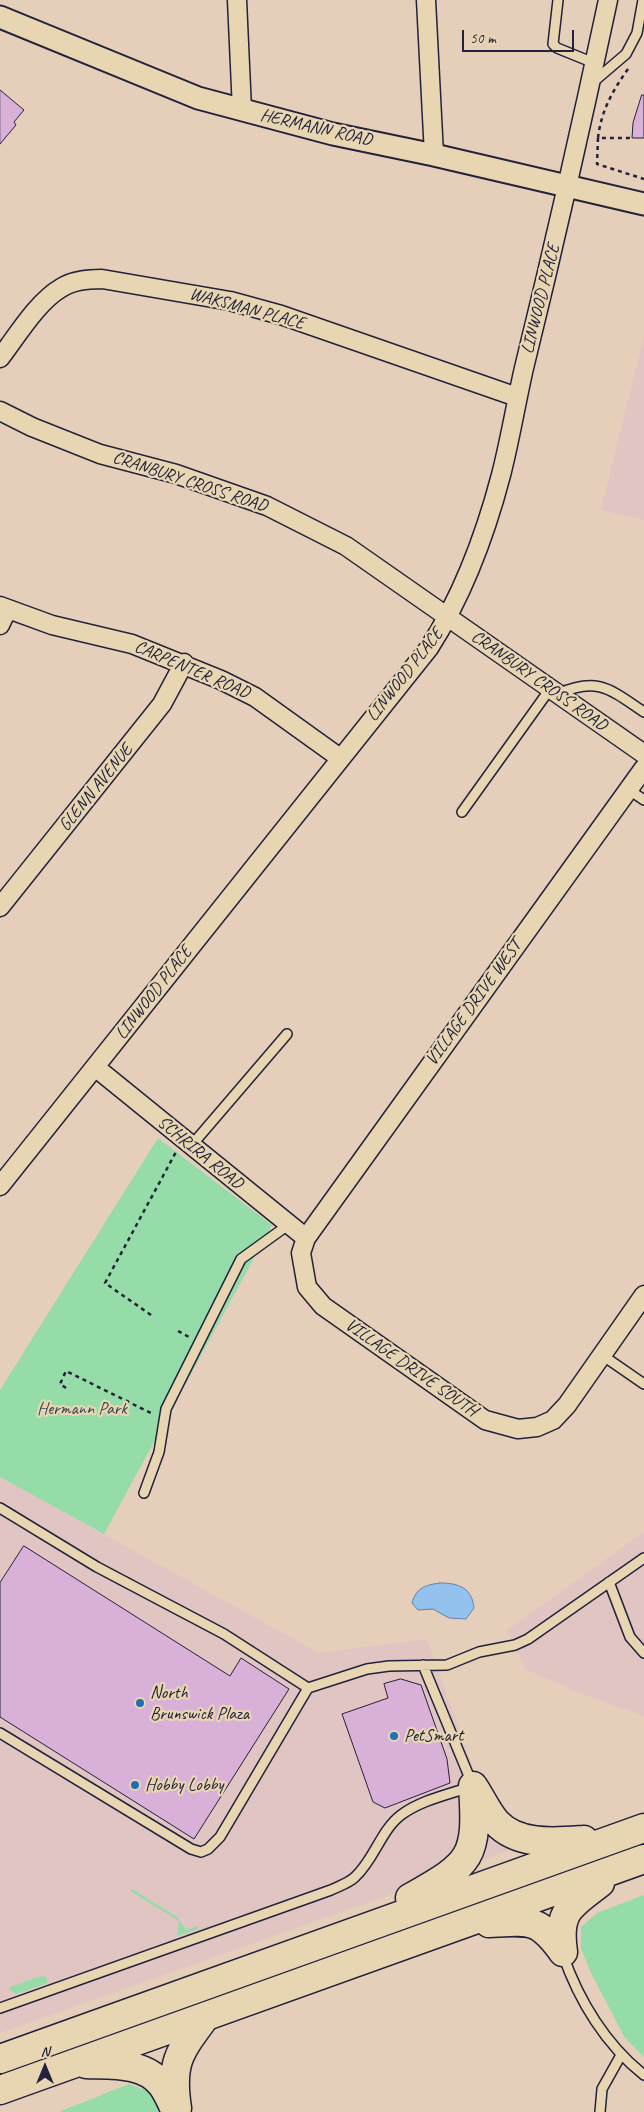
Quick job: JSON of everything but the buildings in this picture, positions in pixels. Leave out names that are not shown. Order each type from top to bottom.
[{"type":"highway","points":[[473,1786],[497,1823],[523,1838],[549,1842],[614,1838]]},
{"type":"highway","points":[[347,1934],[437,1882],[464,1861],[472,1846],[475,1831],[473,1786]]},
{"type":"highway","points":[[0,2058],[644,1828]]},
{"type":"highway","points":[[0,2090],[644,1859]]},
{"type":"highway","points":[[563,1952],[560,1928],[565,1913],[575,1902],[617,1869]]},
{"type":"highway","points":[[464,1924],[517,1922],[534,1924],[546,1930],[563,1952]]},
{"type":"highway","points":[[177,2112],[174,2078],[177,2061],[187,2042],[205,2017]]},
{"type":"highway","points":[[75,2063],[144,2070],[158,2080],[177,2112]]},
{"type":"street","points":[[237,0],[242,110]]},
{"type":"street","points":[[426,0],[434,154]]},
{"type":"street","name":"LINWOOD PLACE","points":[[0,1186],[429,648],[449,618],[486,528],[502,473],[517,397],[568,186],[608,0]]},
{"type":"street","name":"HERMANN ROAD","points":[[0,17],[198,98],[333,134],[434,154],[644,204]]},
{"type":"street","name":"WAKSMAN PLACE","points":[[0,358],[47,298],[62,287],[83,279],[102,279],[230,301],[281,315],[517,397]]},
{"type":"street","name":"CRANBURY CROSS ROAD","points":[[0,411],[32,427],[100,454],[176,474],[267,506],[346,546],[644,754]]},
{"type":"street","name":"CARPENTER ROAD","points":[[2,614],[132,644],[184,663],[255,697],[340,758]]},
{"type":"street","name":"GLENN AVENUE","points":[[0,907],[162,704],[184,663]]},
{"type":"street","name":"VILLAGE DRIVE WEST","points":[[306,1238],[644,768]]},
{"type":"street","name":"SCHRIRA ROAD","points":[[95,1067],[188,1152],[306,1238]]},
{"type":"street","name":"VILLAGE DRIVE SOUTH","points":[[306,1238],[301,1253],[307,1287],[323,1306],[485,1420],[518,1429],[537,1427],[553,1420],[567,1405],[644,1295]]},
{"type":"lane","points":[[558,0],[553,44],[557,48],[594,63]]},
{"type":"lane","points":[[590,85],[626,54],[636,34],[643,0]]},
{"type":"lane","points":[[462,812],[554,692],[575,687],[594,686],[611,689],[644,712]]},
{"type":"lane","points":[[628,789],[644,800]]},
{"type":"lane","points":[[188,1152],[287,1034]]},
{"type":"lane","points":[[144,1492],[159,1452],[166,1409],[241,1259],[288,1225]]},
{"type":"lane","points":[[602,1356],[644,1384]]},
{"type":"lane","points":[[0,1508],[97,1567],[224,1634],[308,1688]]},
{"type":"lane","points":[[0,1734],[191,1849],[201,1852],[208,1849],[220,1837],[308,1688],[367,1669],[389,1666],[447,1665],[479,1652],[515,1645],[644,1558]]},
{"type":"lane","points":[[609,1582],[630,1637],[644,1653]]},
{"type":"lane","points":[[0,2008],[331,1890],[354,1879],[368,1863],[389,1829],[400,1816],[415,1807],[473,1786],[422,1665]]},
{"type":"lane","points":[[563,1952],[568,1969],[586,2005],[607,2037],[621,2055],[644,2075]]},
{"type":"lane","points":[[600,2112],[602,2089],[621,2055]]},
{"type":"path","points":[[633,62],[610,93],[599,124],[597,164],[644,179]]},
{"type":"path","points":[[598,138],[632,138]]},
{"type":"path","points":[[151,1315],[104,1283],[169,1162],[176,1152],[188,1152]]},
{"type":"path","points":[[178,1331],[193,1338]]},
{"type":"path","points":[[66,1388],[60,1384],[66,1372],[152,1414],[156,1407]]},
{"type":"shaded area","points":[[644,336],[644,520],[601,510]]},
{"type":"shaded area","name":"North Brunswick Plaza","points":[[0,1477],[319,1653],[427,1639],[481,1790],[509,1822],[553,1834],[415,1886],[0,2033]]},
{"type":"shaded area","points":[[644,1532],[644,1716],[582,1694],[525,1669],[515,1645],[506,1631]]},
{"type":"green space","name":"Hermann Park","points":[[158,1138],[272,1225],[104,1534],[0,1477],[0,1390]]},
{"type":"green space","points":[[132,1889],[177,1917],[186,1930],[198,1926],[198,1929],[177,1936],[179,1921],[130,1891]]},
{"type":"green space","points":[[644,1895],[644,2057],[625,2038],[591,1973],[581,1948],[581,1927],[597,1913]]},
{"type":"green space","points":[[41,1976],[46,1977],[48,1983],[16,1994],[8,1988]]},
{"type":"green space","points":[[129,2084],[148,2091],[161,2112],[59,2112]]},
{"type":"water","points":[[440,1583],[459,1586],[471,1596],[474,1608],[466,1619],[449,1618],[433,1609],[418,1610],[412,1603],[416,1594],[422,1588]]},
{"type":"place","name":"North Brunswick Plaza","points":[[140,1703]]},
{"type":"place","name":"PetSmart","points":[[394,1736]]},
{"type":"place","name":"Hobby Lobby","points":[[135,1785]]}]
